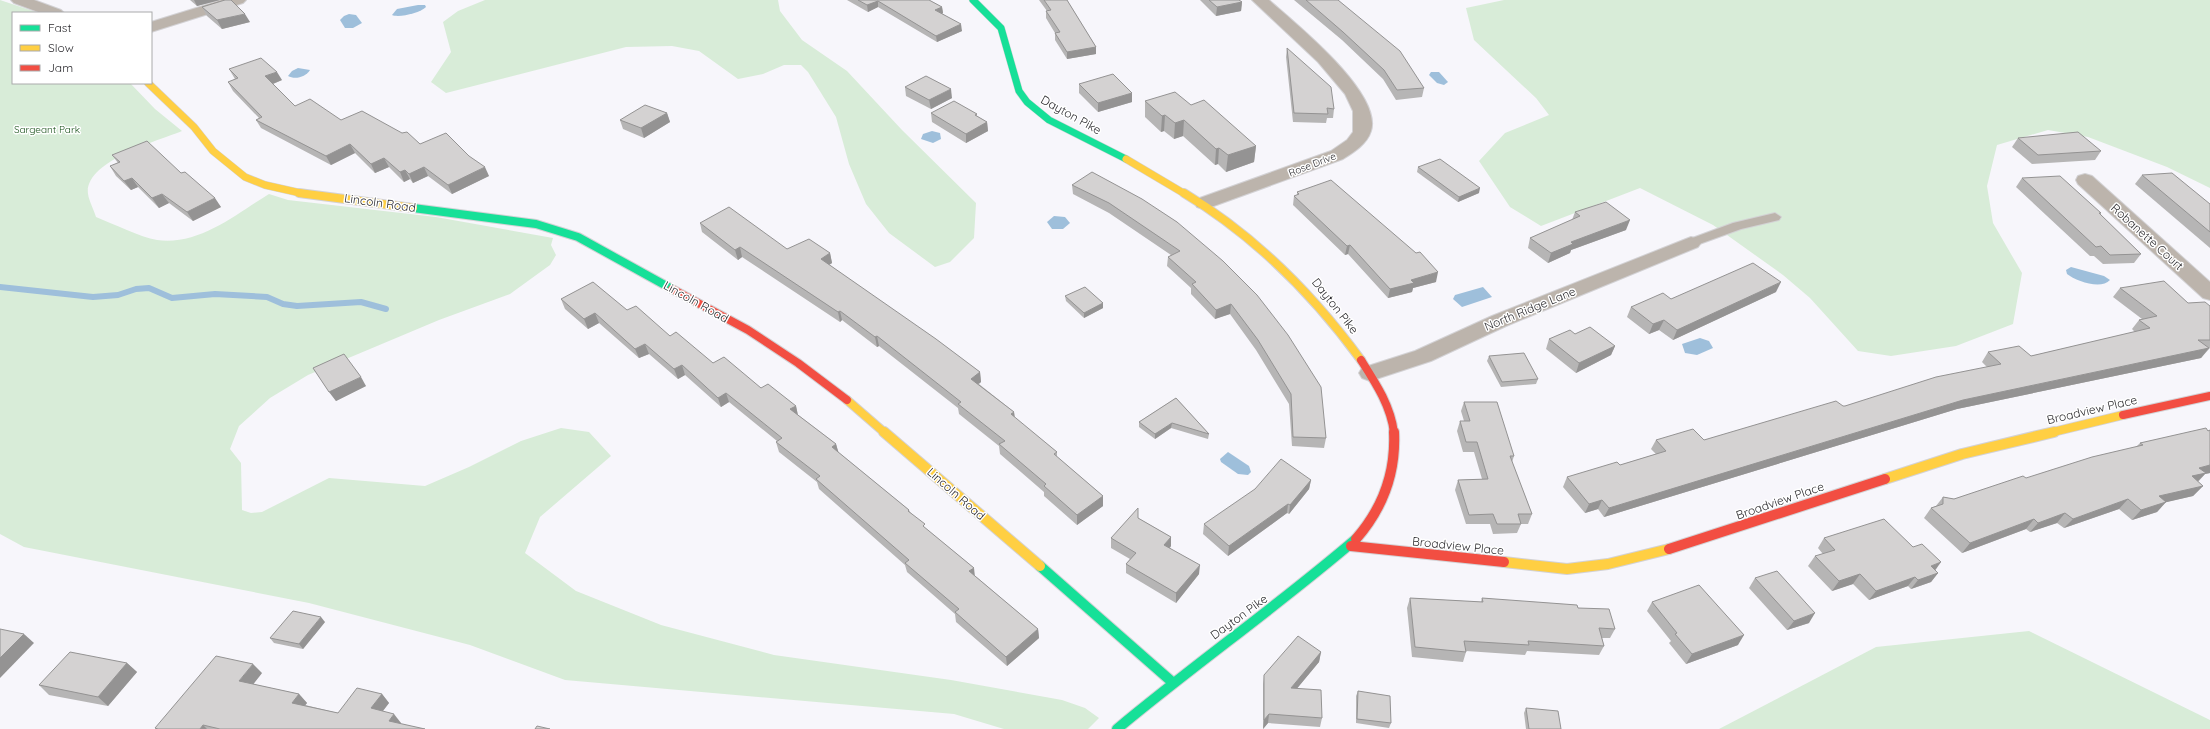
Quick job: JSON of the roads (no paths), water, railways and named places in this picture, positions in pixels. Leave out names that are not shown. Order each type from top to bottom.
[{"type":"street","points":[[19,0],[53,12]]},
{"type":"street","points":[[152,27],[238,0]]},
{"type":"street","name":"Dayton Pike","points":[[973,0],[994,19],[1001,28],[1019,91],[1024,100],[1031,107],[1048,118],[1118,154],[1204,203],[1262,245],[1306,287],[1342,330],[1370,373],[1385,404],[1394,437],[1390,479],[1379,509],[1351,546],[1294,592],[1171,682],[1117,729]]},
{"type":"street","name":"Rose Drive","points":[[1204,203],[1337,155],[1348,149],[1357,139],[1363,128],[1359,104],[1343,77],[1260,0]]},
{"type":"street","name":"Lincoln Road","points":[[149,84],[194,127],[213,150],[245,177],[265,185],[301,193],[543,226],[578,237],[748,330],[798,363],[849,402],[1086,605],[1171,682]]},
{"type":"street","name":"Robanette Court","points":[[2084,180],[2210,293]]},
{"type":"street","name":"North Ridge Lane","points":[[1370,373],[1423,356],[1499,321],[1691,243]]},
{"type":"street","name":"Broadview Place","points":[[1351,546],[1567,569],[1608,564],[1654,554],[1962,454],[2077,425],[2210,396]]},
{"type":"lane","points":[[1691,243],[1737,226],[1775,217]]},
{"type":"water","points":[[425,5],[426,7],[409,14],[399,16],[392,15],[397,9]]},
{"type":"water","points":[[349,14],[356,15],[362,23],[353,28],[345,28],[340,20]]},
{"type":"water","points":[[298,68],[310,70],[300,77],[294,78],[288,76],[292,71]]},
{"type":"water","points":[[1431,72],[1439,72],[1448,82],[1444,85],[1437,83],[1429,75]]},
{"type":"water","points":[[932,131],[940,133],[941,139],[933,143],[921,139],[923,134]]},
{"type":"water","points":[[1054,216],[1065,217],[1070,223],[1063,229],[1052,229],[1047,222]]},
{"type":"water","points":[[2071,267],[2104,276],[2110,280],[2101,284],[2082,282],[2067,274],[2066,270]]},
{"type":"water","points":[[1483,287],[1492,297],[1462,307],[1453,299],[1455,295]]},
{"type":"water","points":[[1700,338],[1709,341],[1713,348],[1697,355],[1685,353],[1682,344]]},
{"type":"water","points":[[1228,452],[1249,466],[1251,472],[1248,475],[1238,474],[1221,462],[1220,459]]},
{"type":"waterway","points":[[0,287],[93,297],[118,295],[136,289],[149,288],[172,298],[215,294],[267,297],[283,304],[297,306],[361,302],[386,309]]},
{"type":"park label","name":"Sargeant Park","points":[[47,129]]}]
